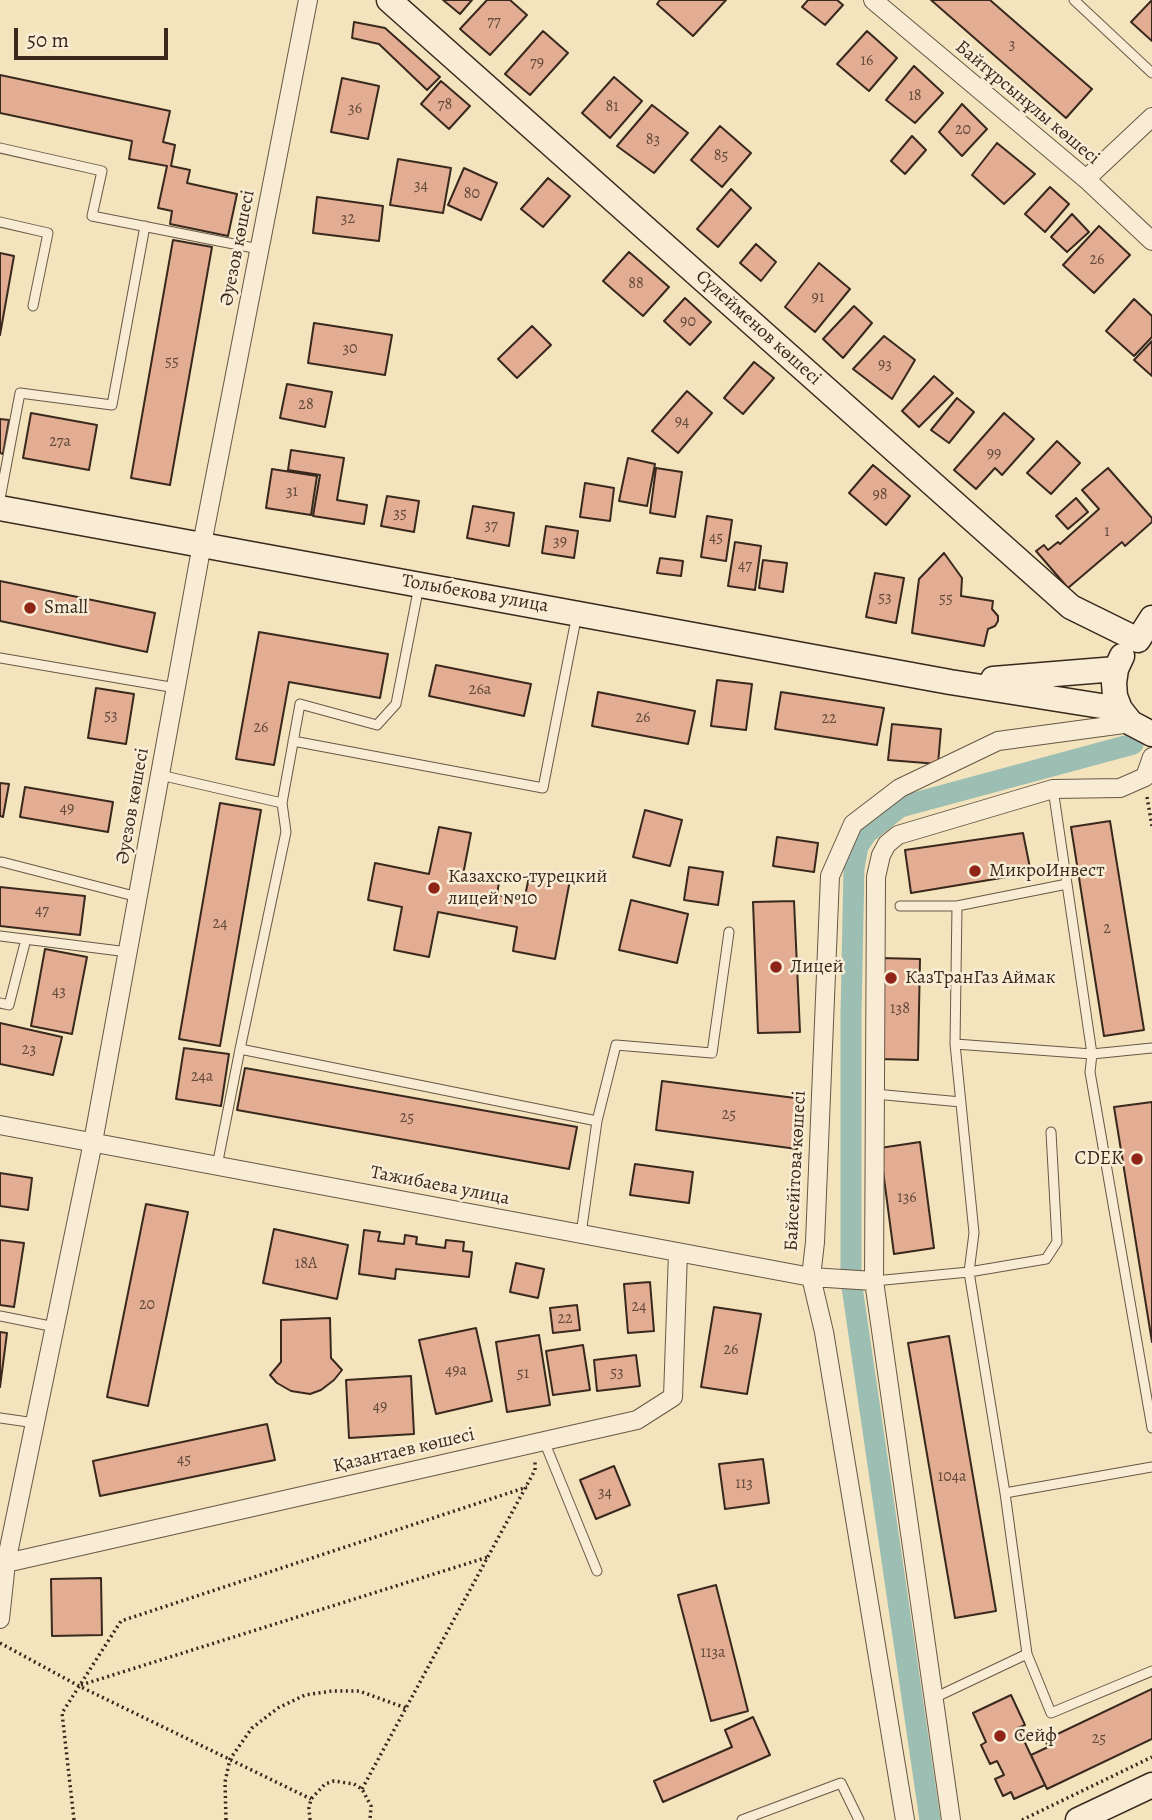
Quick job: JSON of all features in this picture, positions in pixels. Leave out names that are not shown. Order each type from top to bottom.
[{"type":"street","name":"Әуезов көшесі","points":[[0,1619],[2,1562],[35,1423],[93,1142],[202,544],[308,0]]},
{"type":"street","name":"Сүлейменов көшесі","points":[[389,0],[1071,607],[1145,637]]},
{"type":"street","name":"Байтұрсынұлы көшесі","points":[[873,0],[1086,179],[1152,242]]},
{"type":"street","points":[[1086,179],[1152,117]]},
{"type":"street","name":"Толыбекова улица","points":[[0,508],[950,682]]},
{"type":"street","points":[[1134,722],[1115,696],[1116,669],[1121,658],[1145,637],[1152,618]]},
{"type":"street","points":[[950,682],[1116,669]]},
{"type":"street","points":[[950,682],[1134,722]]},
{"type":"street","name":"Байсейітова көшесі","points":[[905,1820],[824,1332],[811,1278],[815,1242],[830,876],[853,824],[900,788],[998,741],[1134,722]]},
{"type":"street","points":[[951,1820],[874,1280],[876,877],[881,855],[887,844],[898,835],[1053,789],[1120,788],[1144,777],[1152,757]]},
{"type":"street","name":"Тажибаева улица","points":[[0,1125],[811,1278],[874,1280]]},
{"type":"street","name":"Қазантаев көшесі","points":[[2,1562],[637,1420],[673,1397],[678,1252]]},
{"type":"street","points":[[1078,1820],[1152,1785]]},
{"type":"lane","points":[[1074,0],[1152,73]]},
{"type":"lane","points":[[0,148],[102,171],[92,216],[259,249]]},
{"type":"lane","points":[[0,222],[47,233],[33,306]]},
{"type":"lane","points":[[0,499],[20,393],[112,405],[145,226]]},
{"type":"lane","points":[[217,1166],[286,832],[282,803],[300,704],[377,725],[396,704],[420,584]]},
{"type":"lane","points":[[293,741],[543,788],[578,613]]},
{"type":"lane","points":[[0,658],[176,688]]},
{"type":"lane","points":[[160,775],[282,803]]},
{"type":"lane","points":[[1053,789],[1092,1054],[1090,1072],[1152,1428]]},
{"type":"lane","points":[[2,862],[138,897]]},
{"type":"lane","points":[[900,906],[957,906],[1067,884]]},
{"type":"lane","points":[[957,906],[955,1044],[974,1233],[969,1272],[1005,1493],[1027,1654],[1051,1713],[1152,1671]]},
{"type":"lane","points":[[581,1234],[597,1121],[616,1045],[712,1053],[729,932]]},
{"type":"lane","points":[[0,936],[128,952]]},
{"type":"lane","points":[[0,1003],[9,1005],[26,939]]},
{"type":"lane","points":[[955,1044],[1092,1054],[1152,1048]]},
{"type":"lane","points":[[240,1049],[597,1121]]},
{"type":"lane","points":[[875,1094],[961,1102]]},
{"type":"lane","points":[[874,1280],[969,1272],[1046,1259],[1058,1242],[1051,1132]]},
{"type":"lane","points":[[0,1315],[55,1327]]},
{"type":"lane","points":[[0,1418],[35,1423]]},
{"type":"lane","points":[[540,1442],[597,1571]]},
{"type":"lane","points":[[1005,1493],[1152,1467]]},
{"type":"lane","points":[[934,1698],[1027,1654]]},
{"type":"lane","points":[[742,1820],[841,1783],[859,1820]]},
{"type":"path","points":[[1144,777],[1152,826]]},
{"type":"path","points":[[362,1789],[527,1487],[535,1471],[540,1442]]},
{"type":"path","points":[[74,1820],[62,1713],[121,1621],[527,1487]]},
{"type":"path","points":[[79,1686],[488,1558]]},
{"type":"path","points":[[0,1643],[79,1686],[311,1798]]},
{"type":"path","points":[[226,1820],[225,1783],[230,1759],[252,1728],[278,1709],[305,1695],[359,1691],[406,1709]]},
{"type":"path","points":[[1022,1820],[1152,1757]]},
{"type":"path","points":[[310,1820],[311,1798],[325,1784],[334,1781],[354,1783],[362,1789],[371,1806],[370,1820]]},
{"type":"building","points":[[443,0],[472,0],[460,14]]},
{"type":"building","points":[[487,0],[510,0],[527,15],[490,55],[460,29]]},
{"type":"building","points":[[660,0],[726,0],[693,36],[657,4]]},
{"type":"building","points":[[808,0],[837,0],[843,5],[825,25],[802,7]]},
{"type":"building","points":[[931,0],[990,0],[1092,89],[1066,118]]},
{"type":"building","points":[[1152,0],[1152,41],[1131,22]]},
{"type":"building","points":[[354,22],[385,28],[440,77],[427,90],[379,44],[352,38]]},
{"type":"building","points":[[543,31],[568,53],[530,95],[505,74]]},
{"type":"building","points":[[867,31],[897,58],[869,91],[837,64]]},
{"type":"building","points":[[914,66],[943,93],[915,123],[886,100]]},
{"type":"building","points":[[0,75],[170,111],[163,142],[175,145],[171,166],[190,170],[187,183],[237,194],[228,236],[170,224],[172,211],[158,208],[167,166],[129,159],[132,141],[0,113]]},
{"type":"building","points":[[614,77],[642,101],[610,138],[582,113]]},
{"type":"building","points":[[342,78],[379,86],[368,139],[331,132]]},
{"type":"building","points":[[441,81],[470,106],[449,129],[421,104]]},
{"type":"building","points":[[962,104],[987,129],[962,156],[939,132]]},
{"type":"building","points":[[652,105],[688,133],[654,173],[617,146]]},
{"type":"building","points":[[720,126],[751,153],[722,187],[691,160]]},
{"type":"building","points":[[912,136],[926,150],[905,174],[891,161]]},
{"type":"building","points":[[997,143],[1035,174],[1004,204],[972,175]]},
{"type":"building","points":[[398,159],[451,168],[443,213],[390,205]]},
{"type":"building","points":[[464,168],[497,183],[481,220],[448,205]]},
{"type":"building","points":[[548,178],[570,196],[543,227],[521,209]]},
{"type":"building","points":[[1050,187],[1069,204],[1045,232],[1025,214]]},
{"type":"building","points":[[731,189],[751,208],[718,247],[697,229]]},
{"type":"building","points":[[317,197],[383,206],[379,241],[313,233]]},
{"type":"building","points":[[1072,214],[1089,232],[1067,252],[1051,237]]},
{"type":"building","points":[[1099,226],[1130,255],[1094,293],[1063,265]]},
{"type":"building","points":[[173,240],[212,247],[170,485],[131,478]]},
{"type":"building","points":[[756,244],[776,262],[761,281],[740,263]]},
{"type":"building","points":[[629,252],[669,287],[643,316],[603,281]]},
{"type":"building","points":[[0,253],[14,256],[0,335]]},
{"type":"building","points":[[819,263],[850,289],[815,332],[785,307]]},
{"type":"building","points":[[685,298],[711,322],[690,345],[664,321]]},
{"type":"building","points":[[1134,299],[1152,316],[1152,337],[1134,356],[1106,331]]},
{"type":"building","points":[[854,306],[872,323],[843,358],[823,339]]},
{"type":"building","points":[[314,323],[392,335],[385,375],[308,363]]},
{"type":"building","points":[[532,326],[551,345],[517,378],[498,359]]},
{"type":"building","points":[[884,336],[915,360],[892,399],[853,369]]},
{"type":"building","points":[[1152,341],[1152,376],[1134,360]]},
{"type":"building","points":[[754,362],[774,378],[743,414],[724,398]]},
{"type":"building","points":[[934,376],[953,393],[919,427],[902,411]]},
{"type":"building","points":[[287,384],[332,392],[325,427],[280,418]]},
{"type":"building","points":[[687,391],[712,413],[678,453],[652,431]]},
{"type":"building","points":[[957,398],[974,412],[949,443],[931,430]]},
{"type":"building","points":[[31,413],[97,425],[89,470],[23,458]]},
{"type":"building","points":[[1004,413],[1034,439],[1002,475],[995,468],[976,489],[954,470]]},
{"type":"building","points":[[0,419],[9,420],[3,454],[0,453]]},
{"type":"building","points":[[1057,441],[1080,463],[1051,494],[1027,473]]},
{"type":"building","points":[[291,450],[344,458],[337,500],[367,505],[364,524],[313,516],[320,475],[288,470]]},
{"type":"building","points":[[628,458],[655,464],[647,506],[619,501]]},
{"type":"building","points":[[873,465],[910,496],[886,525],[849,493]]},
{"type":"building","points":[[656,468],[682,472],[675,517],[650,513]]},
{"type":"building","points":[[1108,468],[1152,518],[1152,522],[1125,546],[1122,542],[1068,588],[1036,551],[1044,545],[1048,550],[1058,542],[1060,544],[1099,509],[1082,490]]},
{"type":"building","points":[[272,469],[317,476],[311,515],[266,508]]},
{"type":"building","points":[[585,483],[614,488],[610,521],[580,517]]},
{"type":"building","points":[[387,496],[419,501],[414,532],[381,526]]},
{"type":"building","points":[[1076,498],[1088,512],[1068,529],[1056,516]]},
{"type":"building","points":[[473,506],[514,513],[509,546],[467,538]]},
{"type":"building","points":[[707,516],[732,520],[726,561],[701,557]]},
{"type":"building","points":[[546,526],[578,531],[574,558],[542,553]]},
{"type":"building","points":[[735,542],[761,546],[755,590],[728,586]]},
{"type":"building","points":[[944,553],[962,578],[961,596],[993,601],[992,609],[998,616],[998,621],[988,629],[984,646],[912,633],[919,579]]},
{"type":"building","points":[[660,558],[683,561],[681,576],[657,573]]},
{"type":"building","points":[[763,560],[787,563],[783,592],[759,588]]},
{"type":"building","points":[[875,573],[904,578],[896,623],[866,617]]},
{"type":"building","points":[[0,581],[155,613],[147,652],[0,621]]},
{"type":"building","points":[[259,632],[388,654],[380,698],[289,682],[274,765],[236,759]]},
{"type":"building","points":[[436,665],[531,684],[524,716],[429,696]]},
{"type":"building","points":[[717,680],[752,684],[746,730],[711,726]]},
{"type":"building","points":[[96,688],[134,694],[126,744],[88,738]]},
{"type":"building","points":[[598,692],[695,711],[688,744],[592,726]]},
{"type":"building","points":[[781,692],[884,708],[877,745],[775,729]]},
{"type":"building","points":[[892,724],[941,729],[938,764],[888,760]]},
{"type":"building","points":[[0,783],[9,784],[3,817],[0,816]]},
{"type":"building","points":[[25,787],[113,802],[108,832],[20,817]]},
{"type":"building","points":[[220,803],[261,810],[220,1046],[179,1039]]},
{"type":"building","points":[[645,810],[682,820],[670,866],[633,857]]},
{"type":"building","points":[[1110,821],[1144,1030],[1104,1036],[1071,827]]},
{"type":"building","name":"Казахско-турецкий лицей №10","points":[[439,827],[471,833],[463,875],[499,882],[497,895],[524,901],[530,872],[570,880],[555,959],[513,951],[517,927],[438,912],[429,957],[394,950],[402,907],[368,900],[375,863],[429,874]]},
{"type":"building","points":[[1023,833],[1031,873],[911,893],[905,850]]},
{"type":"building","points":[[777,837],[818,843],[814,872],[773,866]]},
{"type":"building","points":[[689,867],[723,872],[718,905],[684,900]]},
{"type":"building","points":[[0,887],[85,896],[80,935],[0,926]]},
{"type":"building","points":[[631,900],[688,914],[677,963],[619,950]]},
{"type":"building","name":"Лицей","points":[[794,901],[800,1032],[758,1033],[753,902]]},
{"type":"building","points":[[45,949],[87,957],[72,1034],[31,1026]]},
{"type":"building","points":[[881,958],[920,959],[918,1060],[879,1059]]},
{"type":"building","points":[[0,1023],[62,1037],[53,1075],[0,1064]]},
{"type":"building","points":[[184,1048],[229,1054],[221,1106],[176,1099]]},
{"type":"building","points":[[245,1068],[577,1127],[569,1169],[237,1110]]},
{"type":"building","points":[[662,1081],[803,1099],[797,1149],[656,1130]]},
{"type":"building","points":[[1152,1102],[1152,1342],[1114,1107]]},
{"type":"building","points":[[920,1142],[934,1248],[894,1254],[880,1148]]},
{"type":"building","points":[[635,1164],[693,1172],[689,1203],[630,1195]]},
{"type":"building","points":[[0,1173],[32,1178],[28,1210],[0,1206]]},
{"type":"building","points":[[146,1204],[188,1212],[148,1406],[107,1397]]},
{"type":"building","points":[[274,1229],[348,1245],[337,1299],[263,1283]]},
{"type":"building","points":[[364,1230],[380,1232],[378,1241],[404,1244],[405,1235],[417,1237],[416,1244],[445,1248],[446,1240],[464,1242],[463,1251],[472,1252],[469,1277],[396,1269],[395,1279],[359,1274]]},
{"type":"building","points":[[0,1240],[24,1243],[14,1307],[0,1305]]},
{"type":"building","points":[[516,1263],[544,1269],[538,1298],[510,1292]]},
{"type":"building","points":[[650,1282],[654,1331],[628,1333],[624,1284]]},
{"type":"building","points":[[577,1305],[580,1330],[553,1333],[550,1308]]},
{"type":"building","points":[[714,1307],[761,1314],[747,1394],[701,1387]]},
{"type":"building","points":[[330,1318],[331,1358],[342,1370],[334,1380],[310,1394],[291,1391],[277,1383],[270,1375],[281,1362],[281,1320]]},
{"type":"building","points":[[476,1328],[492,1401],[436,1414],[419,1340]]},
{"type":"building","points":[[0,1332],[7,1333],[0,1387]]},
{"type":"building","points":[[539,1335],[550,1405],[507,1412],[496,1342]]},
{"type":"building","points":[[949,1336],[996,1611],[955,1618],[908,1343]]},
{"type":"building","points":[[583,1345],[590,1390],[553,1395],[546,1351]]},
{"type":"building","points":[[636,1355],[640,1386],[597,1391],[594,1360]]},
{"type":"building","points":[[411,1376],[414,1434],[349,1438],[346,1380]]},
{"type":"building","points":[[267,1424],[275,1460],[100,1496],[93,1461]]},
{"type":"building","points":[[763,1459],[769,1503],[725,1509],[719,1464]]},
{"type":"building","points":[[614,1466],[630,1505],[596,1519],[580,1480]]},
{"type":"building","points":[[101,1578],[102,1635],[52,1636],[51,1579]]},
{"type":"building","points":[[716,1585],[748,1711],[711,1721],[678,1595]]},
{"type":"building","points":[[1152,1689],[1152,1739],[1047,1789],[1031,1755],[1048,1747],[1045,1740]]},
{"type":"building","points":[[1011,1695],[1025,1725],[1018,1728],[1045,1785],[1014,1799],[1011,1792],[1003,1796],[995,1779],[1004,1775],[997,1761],[990,1764],[981,1745],[986,1742],[973,1713]]},
{"type":"building","points":[[753,1717],[770,1755],[663,1802],[654,1781],[732,1747],[725,1730]]},
{"type":"waterway","points":[[930,1820],[851,1280],[851,1015],[854,868],[858,846],[867,833],[900,807],[1133,744]]},
{"type":"place","name":"Small","points":[[30,608]]},
{"type":"place","name":"МикроИнвест","points":[[975,871]]},
{"type":"place","name":"Казахско-турецкий лицей №10","points":[[434,888]]},
{"type":"place","name":"Лицей","points":[[776,967]]},
{"type":"place","name":"КазТранГаз Аймак","points":[[891,978]]},
{"type":"place","name":"CDEK","points":[[1137,1159]]},
{"type":"place","name":"Сейф","points":[[1000,1736]]}]
